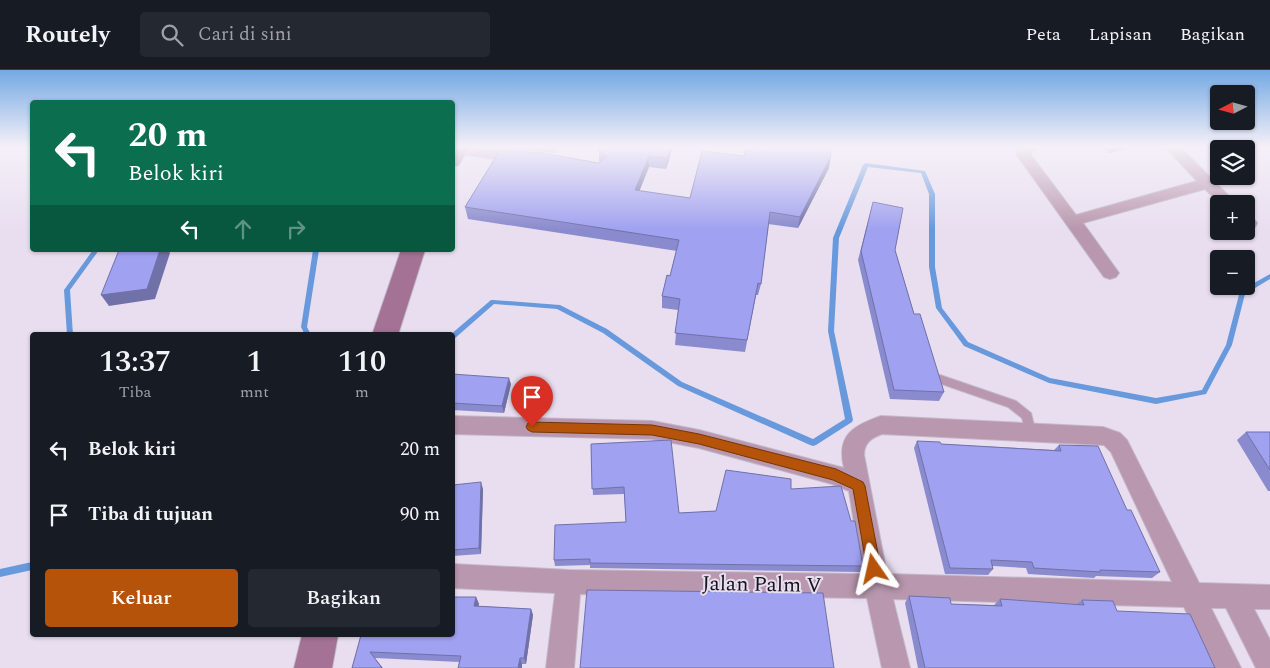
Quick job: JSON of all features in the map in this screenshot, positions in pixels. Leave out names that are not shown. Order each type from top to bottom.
[{"type":"street","points":[[1038,175],[1110,272]]},
{"type":"street","points":[[1200,175],[1220,195]]},
{"type":"street","points":[[1072,221],[1208,183]]},
{"type":"street","points":[[385,332],[413,252]]},
{"type":"street","points":[[896,668],[852,450],[854,441],[866,429],[881,424],[1031,434],[1103,436],[1112,440],[1119,446],[1227,668]]},
{"type":"street","points":[[455,425],[652,430],[699,439],[836,475],[858,486]]},
{"type":"street","name":"Jalan Palm V","points":[[455,576],[569,582],[878,586],[1270,597]]},
{"type":"street","points":[[560,668],[569,582]]},
{"type":"street","points":[[1234,597],[1270,668]]},
{"type":"street","points":[[313,668],[320,637]]},
{"type":"lane","points":[[940,379],[1012,404],[1027,416],[1031,434]]},
{"type":"building","points":[[485,175],[641,175],[635,190],[690,198],[696,175],[821,175],[800,217],[770,212],[761,284],[758,283],[747,340],[675,333],[680,299],[662,296],[667,275],[670,276],[679,240],[465,207]]},
{"type":"building","points":[[873,202],[903,208],[895,250],[914,314],[920,314],[944,392],[894,390],[861,251]]},
{"type":"building","points":[[118,252],[159,252],[147,289],[101,295]]},
{"type":"building","points":[[455,374],[509,378],[502,406],[455,403]]},
{"type":"building","points":[[1246,432],[1270,432],[1270,470]]},
{"type":"building","points":[[671,440],[679,513],[716,511],[726,470],[791,479],[791,489],[841,486],[851,521],[855,521],[863,566],[590,563],[590,559],[554,560],[555,525],[626,522],[624,487],[592,489],[591,444]]},
{"type":"building","points":[[917,441],[1061,451],[1059,445],[1098,446],[1127,510],[1131,510],[1160,572],[1100,570],[1100,572],[1034,568],[1032,562],[991,560],[993,569],[950,568]]},
{"type":"building","points":[[481,482],[479,548],[455,550],[455,485]]},
{"type":"building","points":[[587,590],[823,593],[834,668],[580,668]]},
{"type":"building","points":[[909,596],[950,598],[951,604],[1002,606],[1000,599],[1084,605],[1082,600],[1113,601],[1117,611],[1190,614],[1215,668],[925,668]]},
{"type":"building","points":[[455,597],[476,597],[474,606],[531,609],[524,658],[520,658],[518,668],[458,668],[461,656],[370,652],[382,668],[352,668],[360,637],[455,637]]},
{"type":"waterway","points":[[455,334],[493,302],[558,307],[605,331],[680,384],[813,443],[849,420],[831,331],[836,238],[862,175]]},
{"type":"waterway","points":[[924,175],[932,194],[932,267],[939,308],[966,344],[1049,380],[1156,401],[1204,392],[1229,345],[1242,293],[1270,276]]},
{"type":"waterway","points":[[70,332],[67,290],[95,252]]},
{"type":"waterway","points":[[306,332],[304,327],[316,252]]},
{"type":"waterway","points":[[0,573],[30,566]]},
{"type":"route","points":[[532,427],[652,430],[679,434],[836,475],[858,486],[874,569]]}]
